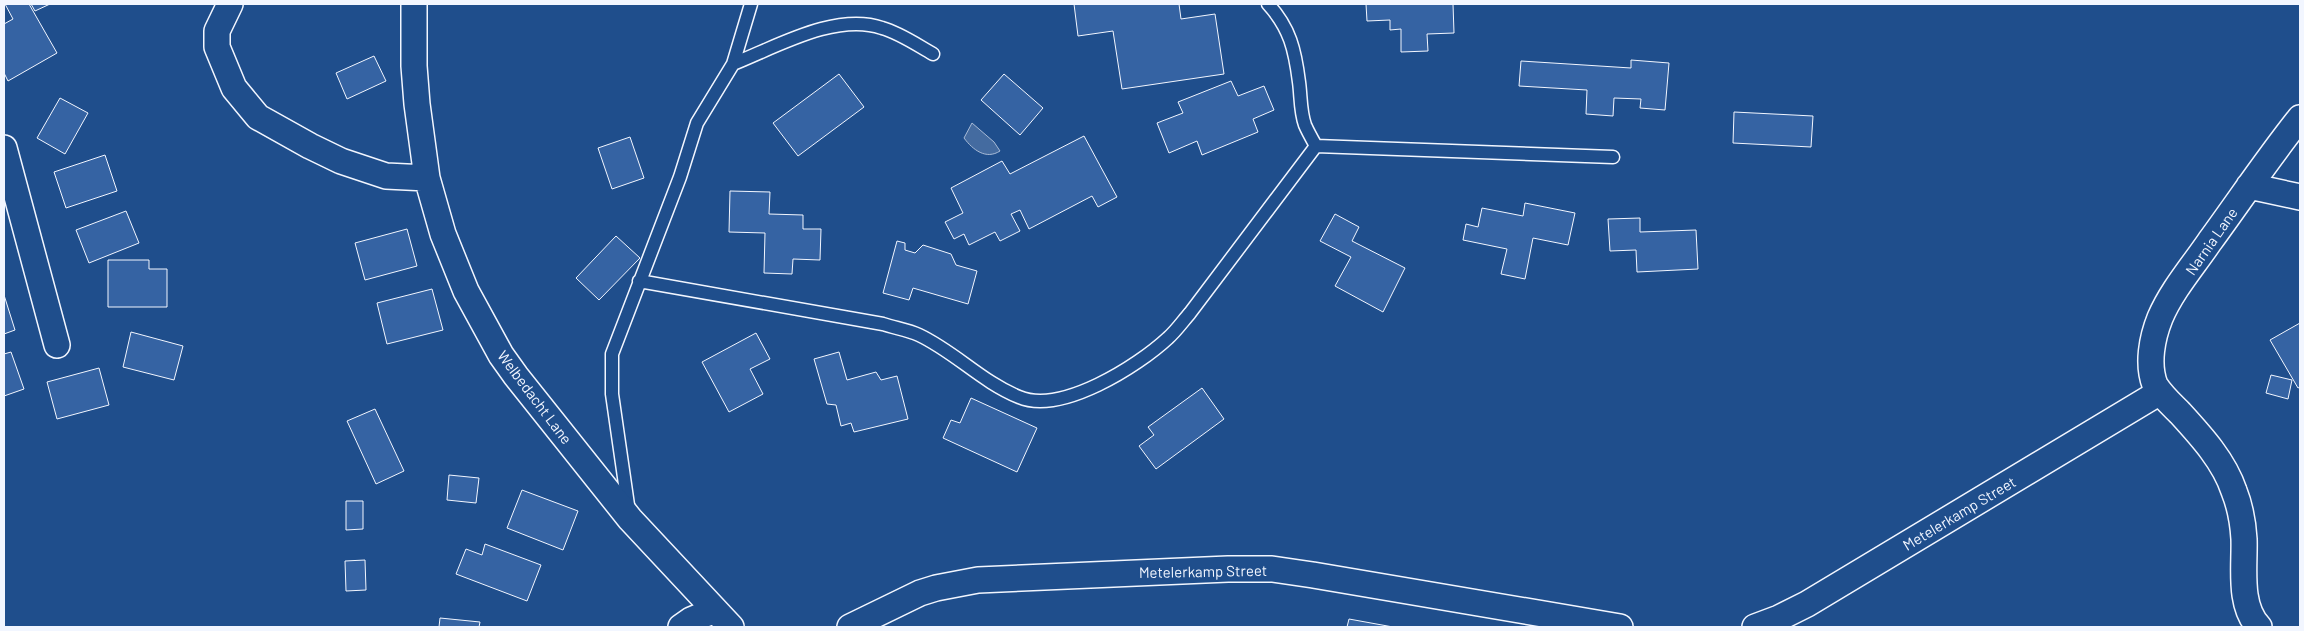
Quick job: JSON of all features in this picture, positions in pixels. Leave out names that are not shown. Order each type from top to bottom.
[{"type":"street","points":[[230,4],[217,30],[217,47],[234,88],[258,117],[341,161],[386,176],[427,178]]},
{"type":"street","name":"Welbedacht Lane","points":[[414,4],[416,94],[427,178],[443,234],[466,291],[501,355],[630,519],[723,619]]},
{"type":"street","name":"Narnia Lane","points":[[2156,384],[2153,342],[2166,308],[2249,186],[2300,118]]},
{"type":"street","points":[[4,148],[57,345]]},
{"type":"street","points":[[2249,186],[2300,196]]},
{"type":"street","points":[[2156,384],[2218,458],[2234,489],[2241,516],[2246,596],[2251,616],[2258,627]]},
{"type":"street","name":"Metelerkamp Street","points":[[1755,627],[1780,618],[1807,604],[2156,384]]},
{"type":"street","name":"Metelerkamp Street","points":[[850,627],[920,593],[970,581],[998,578],[1228,569],[1272,570],[1314,575],[1620,627]]},
{"type":"street","points":[[682,627],[691,620],[723,619]]},
{"type":"lane","points":[[630,519],[612,394],[610,371],[612,354],[680,177],[697,123],[733,64],[751,4]]},
{"type":"lane","points":[[1268,4],[1282,20],[1291,41],[1304,118],[1316,146]]},
{"type":"lane","points":[[733,64],[796,38],[845,24],[863,23],[883,28],[934,54]]},
{"type":"lane","points":[[639,281],[883,324],[918,335],[944,350],[981,376],[1019,397],[1034,401],[1054,400],[1088,391],[1152,352],[1169,337],[1190,313],[1316,146]]},
{"type":"lane","points":[[1316,146],[1612,157]]},
{"type":"water","points":[[972,123],[994,142],[1000,151],[995,154],[985,154],[971,146],[964,138]]},
{"type":"building","points":[[5,4],[29,4],[57,53],[8,81],[4,73],[4,24],[13,19]]},
{"type":"building","points":[[31,4],[50,4],[35,11]]},
{"type":"building","points":[[1074,4],[1179,4],[1181,19],[1215,14],[1224,74],[1122,89],[1113,31],[1078,36]]},
{"type":"building","points":[[1366,4],[1453,4],[1454,33],[1427,34],[1428,51],[1401,52],[1401,29],[1390,30],[1390,20],[1367,21]]},
{"type":"building","points":[[374,56],[386,81],[347,99],[336,73]]},
{"type":"building","points":[[1631,60],[1669,63],[1665,110],[1640,108],[1641,99],[1614,98],[1613,116],[1586,114],[1587,90],[1519,86],[1521,61],[1631,68]]},
{"type":"building","points":[[839,74],[864,107],[798,156],[773,123]]},
{"type":"building","points":[[1004,74],[1043,108],[1020,135],[981,100]]},
{"type":"building","points":[[1231,81],[1238,96],[1264,86],[1274,110],[1253,119],[1258,132],[1202,155],[1197,141],[1169,153],[1157,123],[1183,113],[1178,102]]},
{"type":"building","points":[[60,98],[88,113],[65,154],[37,138]]},
{"type":"building","points":[[1734,112],[1813,116],[1811,147],[1733,143]]},
{"type":"building","points":[[1084,136],[1117,197],[1098,207],[1092,196],[1029,229],[1020,210],[1011,214],[1020,231],[1000,241],[995,232],[969,245],[964,234],[954,239],[945,222],[963,213],[951,188],[1002,161],[1010,174]]},
{"type":"building","points":[[630,137],[644,178],[612,189],[598,148]]},
{"type":"building","points":[[105,155],[117,191],[66,208],[54,172]]},
{"type":"building","points":[[730,191],[770,192],[769,214],[803,215],[803,229],[821,229],[820,260],[793,259],[792,274],[764,273],[765,233],[729,232]]},
{"type":"building","points":[[1525,203],[1575,213],[1568,245],[1533,238],[1525,279],[1501,274],[1507,249],[1463,240],[1466,224],[1478,227],[1482,208],[1523,216]]},
{"type":"building","points":[[126,211],[139,243],[89,263],[76,230]]},
{"type":"building","points":[[1335,214],[1359,227],[1352,241],[1405,268],[1383,312],[1335,286],[1351,257],[1320,241]]},
{"type":"building","points":[[1640,218],[1640,232],[1696,230],[1698,269],[1637,272],[1636,250],[1610,251],[1608,219]]},
{"type":"building","points":[[407,229],[417,266],[365,280],[355,243]]},
{"type":"building","points":[[616,236],[640,258],[599,300],[576,278]]},
{"type":"building","points":[[897,241],[905,243],[905,250],[915,253],[923,245],[951,254],[956,265],[977,271],[968,304],[913,288],[909,300],[883,293]]},
{"type":"building","points":[[108,260],[149,260],[149,269],[167,269],[167,307],[108,307]]},
{"type":"building","points":[[432,289],[443,330],[387,344],[377,303]]},
{"type":"building","points":[[4,295],[15,330],[4,334]]},
{"type":"building","points":[[2300,323],[2300,387],[2298,388],[2270,340]]},
{"type":"building","points":[[131,332],[183,346],[174,380],[123,367]]},
{"type":"building","points":[[756,333],[770,359],[750,369],[763,394],[729,412],[702,362]]},
{"type":"building","points":[[11,352],[24,389],[4,396],[4,354]]},
{"type":"building","points":[[839,352],[847,380],[876,372],[881,380],[897,376],[908,419],[854,432],[851,423],[841,426],[836,405],[827,404],[814,359]]},
{"type":"building","points":[[99,368],[109,405],[57,419],[47,382]]},
{"type":"building","points":[[2271,375],[2292,380],[2288,399],[2266,393]]},
{"type":"building","points":[[1202,388],[1224,419],[1156,469],[1139,446],[1154,435],[1148,427]]},
{"type":"building","points":[[971,398],[1037,428],[1017,472],[943,438],[951,420],[960,423]]},
{"type":"building","points":[[375,409],[404,471],[376,484],[347,421]]},
{"type":"building","points":[[449,475],[479,478],[476,503],[447,500]]},
{"type":"building","points":[[522,490],[578,511],[563,550],[507,528]]},
{"type":"building","points":[[346,501],[363,501],[363,529],[346,530]]},
{"type":"building","points":[[485,544],[541,565],[527,601],[456,574],[466,549],[482,555]]},
{"type":"building","points":[[365,560],[366,590],[346,591],[345,561]]},
{"type":"building","points":[[440,618],[480,622],[479,627],[439,627]]},
{"type":"building","points":[[1349,619],[1393,627],[1347,627]]}]
